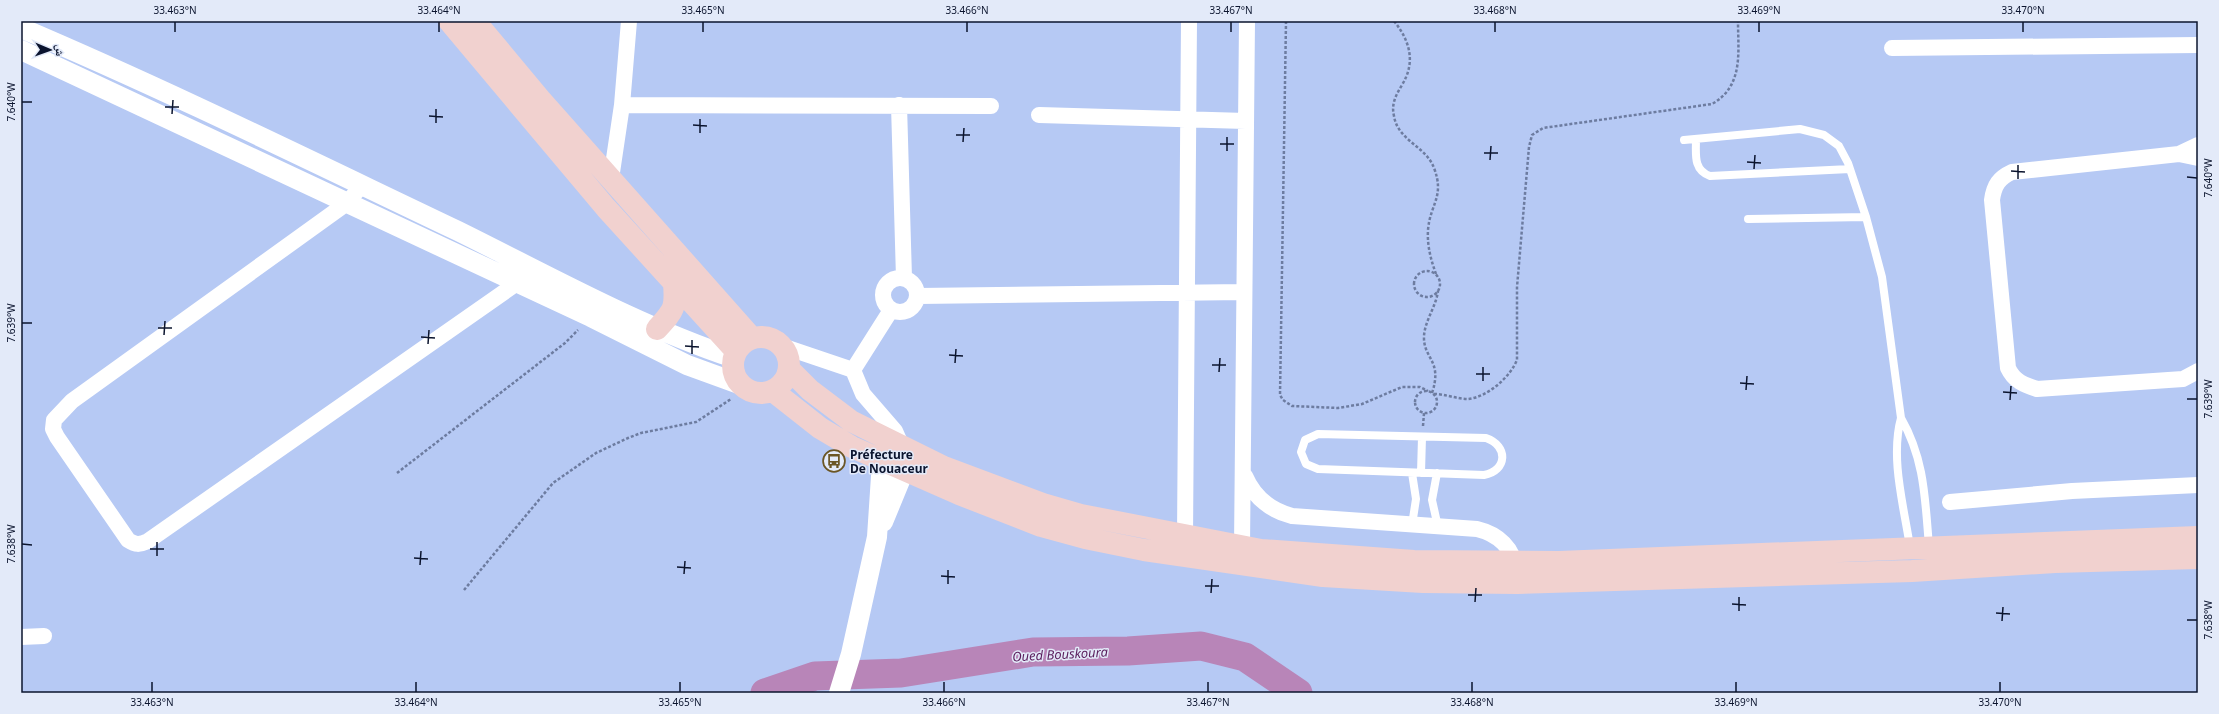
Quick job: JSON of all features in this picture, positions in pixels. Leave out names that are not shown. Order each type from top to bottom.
[{"type":"main road","points":[[449,21],[606,208],[674,283],[741,349]]},
{"type":"main road","points":[[475,21],[540,99],[610,179],[741,349]]},
{"type":"main road","points":[[657,329],[674,309],[676,303],[674,283]]},
{"type":"main road","points":[[741,349],[768,338],[782,346],[787,353],[790,369],[810,390],[851,421],[944,467],[1043,504],[1081,515],[1261,550],[1414,561],[1559,562],[2198,537]]},
{"type":"main road","points":[[741,349],[734,372],[744,387],[760,393],[773,391],[781,386],[790,369]]},
{"type":"main road","points":[[773,391],[798,414],[825,432],[882,461],[1041,526],[1085,538],[1144,550],[1323,576],[1424,582],[1517,583],[1922,570],[2055,562],[2198,558]]},
{"type":"main road","points":[[1919,547],[1922,570]]},
{"type":"street","points":[[610,179],[622,105],[628,21]]},
{"type":"street","points":[[1185,536],[1190,21]]},
{"type":"street","points":[[1242,547],[1244,474],[1244,292],[1247,21]]},
{"type":"street","points":[[21,28],[103,63],[362,185],[657,329],[741,349]]},
{"type":"street","points":[[1892,48],[2198,45]]},
{"type":"street","points":[[21,50],[591,317],[687,365],[744,387]]},
{"type":"street","points":[[622,105],[991,106]]},
{"type":"street","points":[[899,105],[904,278]]},
{"type":"street","points":[[1039,116],[1246,121]]},
{"type":"street","points":[[2179,154],[2198,145]]},
{"type":"street","points":[[2198,158],[2179,154],[2012,172],[2004,176],[1995,185],[1992,200],[2008,368],[2012,377],[2020,383],[2037,389],[2191,382],[2198,371]]},
{"type":"street","points":[[362,185],[347,203],[72,401],[60,411],[54,420],[53,429],[57,437],[128,540],[135,544],[141,544],[148,541],[517,283]]},
{"type":"street","points":[[904,278],[914,285],[918,296],[917,302],[908,311],[896,313],[891,310],[884,301],[884,289],[892,280],[904,278]]},
{"type":"street","points":[[918,296],[1244,292]]},
{"type":"street","points":[[853,370],[891,310]]},
{"type":"street","points":[[782,346],[853,370],[863,394],[895,431],[902,447],[904,471],[876,537]]},
{"type":"street","points":[[839,692],[851,654],[876,537],[882,461]]},
{"type":"street","points":[[1244,474],[1248,484],[1258,498],[1281,513],[1303,517],[1477,529],[1490,532],[1502,539],[1515,561],[1517,583]]},
{"type":"street","points":[[1950,502],[2072,491],[2198,485]]},
{"type":"street","points":[[21,638],[44,636]]},
{"type":"lane","points":[[1684,140],[1808,130],[1824,135],[1836,143],[1844,154],[1866,217],[1882,277],[1901,418],[1915,447],[1921,467],[1919,547]]},
{"type":"lane","points":[[1696,139],[1697,166],[1704,174],[1710,176],[1850,170]]},
{"type":"lane","points":[[1748,219],[1866,217]]},
{"type":"lane","points":[[1901,418],[1897,432],[1897,459],[1919,547]]},
{"type":"lane","points":[[1318,434],[1422,437],[1486,438],[1494,441],[1500,446],[1502,462],[1498,469],[1492,474],[1484,475],[1312,468],[1302,458],[1302,445],[1311,436],[1318,434]]},
{"type":"lane","points":[[1421,473],[1422,437]]},
{"type":"lane","points":[[1412,472],[1416,499],[1412,525]]},
{"type":"lane","points":[[1436,473],[1432,500],[1438,527]]},
{"type":"path","points":[[1286,21],[1280,394],[1283,400],[1292,406],[1338,408],[1362,404],[1402,387],[1411,386],[1433,393],[1468,399],[1482,395],[1503,378],[1512,369],[1517,360],[1517,287],[1529,147],[1532,135],[1543,128],[1712,104],[1728,92],[1736,75],[1738,21]]},
{"type":"path","points":[[1394,21],[1407,40],[1410,62],[1408,74],[1395,99],[1393,116],[1403,136],[1424,153],[1434,166],[1438,181],[1438,197],[1428,228],[1428,243],[1440,285],[1435,307],[1427,322],[1424,338],[1425,346],[1436,368],[1436,381],[1433,393],[1437,402],[1436,407],[1429,413],[1424,413],[1416,407],[1416,397],[1423,391],[1428,391]]},
{"type":"path","points":[[1436,274],[1425,271],[1420,273],[1414,283],[1418,294],[1423,297],[1435,295],[1438,291]]},
{"type":"path","points":[[398,473],[565,343],[591,317]]},
{"type":"path","points":[[464,590],[553,483],[596,453],[635,435],[696,422],[744,387]]},
{"type":"waterway","name":"Oued Bouskoura","points":[[765,693],[815,676],[901,673],[1033,652],[1128,651],[1201,646],[1245,657],[1298,693]]},
{"type":"place","name":"Préfecture De Nouaceur","points":[[834,461]]}]
